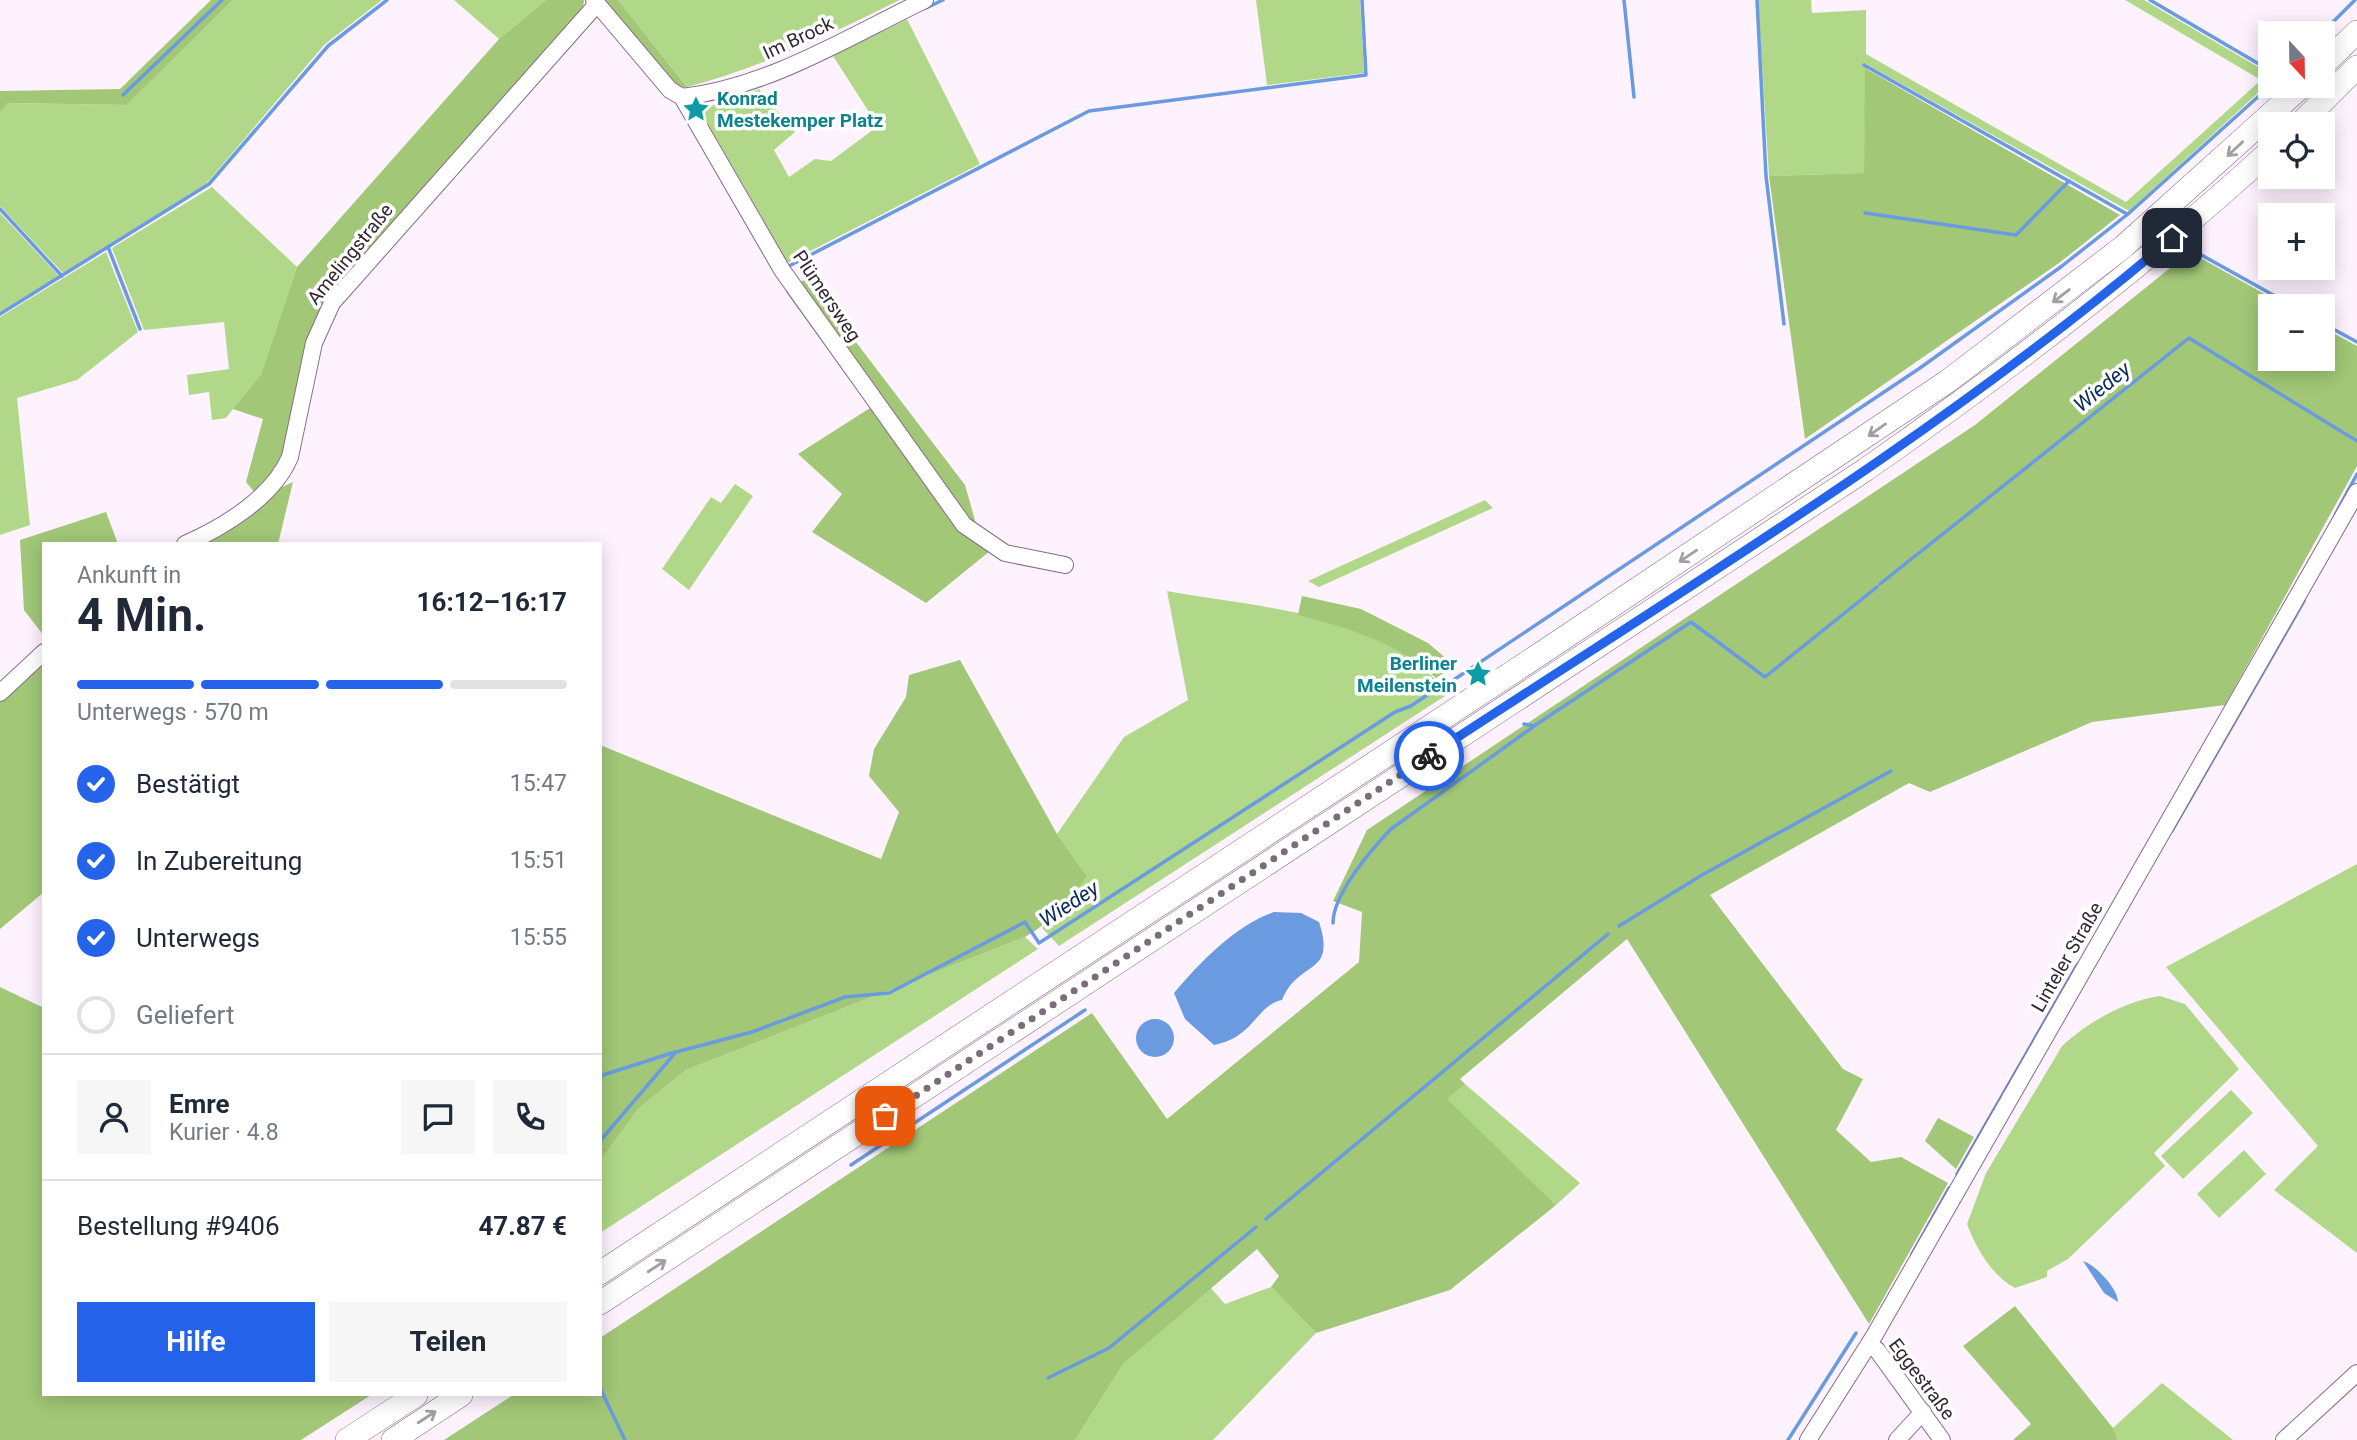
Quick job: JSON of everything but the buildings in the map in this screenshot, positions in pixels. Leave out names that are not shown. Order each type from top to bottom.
[{"type":"highway","points":[[2335,53],[2357,32]]},
{"type":"highway","points":[[2312,112],[2357,67]]},
{"type":"highway","points":[[602,1272],[1548,649],[1938,388],[2023,327],[2123,247],[2289,98]]},
{"type":"highway","points":[[602,1302],[1865,470],[2059,330],[2144,263],[2258,162]]},
{"type":"highway","points":[[347,1440],[414,1396]]},
{"type":"highway","points":[[393,1440],[459,1396]]},
{"type":"street","name":"Im Brock","points":[[682,97],[734,87],[769,75],[925,0]]},
{"type":"street","name":"Plümersweg","points":[[596,2],[670,90],[682,97],[782,270],[964,525],[1004,553],[1065,565]]},
{"type":"street","name":"Amelingstraße","points":[[190,542],[210,533],[271,487],[284,472],[290,457],[314,343],[332,303],[596,2]]},
{"type":"street","name":"Linteler Straße","points":[[1808,1440],[1869,1345],[2357,492]]},
{"type":"street","points":[[0,693],[42,654]]},
{"type":"street","name":"Eggestraße","points":[[1869,1345],[1877,1350],[1942,1440]]},
{"type":"street","points":[[2284,1440],[2357,1373]]},
{"type":"street","points":[[1897,1440],[1923,1412]]},
{"type":"green space","points":[[211,0],[233,0],[127,105],[7,103],[0,113],[0,91],[120,89]]},
{"type":"green space","points":[[233,0],[382,0],[325,44],[206,184],[63,273],[0,206],[0,113],[6,103],[127,105]]},
{"type":"green space","points":[[454,0],[546,0],[499,39]]},
{"type":"green space","points":[[546,0],[584,0],[583,9],[327,301],[286,456],[256,494],[246,482],[263,419],[233,409],[261,374],[297,267],[499,39]]},
{"type":"green space","points":[[603,0],[618,0],[687,87],[672,88]]},
{"type":"green space","points":[[618,0],[900,0],[769,60],[687,87]]},
{"type":"green space","points":[[1256,0],[1360,0],[1364,73],[1267,85]]},
{"type":"green space","points":[[1758,0],[1811,0],[1812,13],[1866,10],[1866,54],[2126,202],[2258,83],[2258,93],[2129,211],[1866,64],[1864,173],[1769,176]]},
{"type":"green space","points":[[2125,0],[2144,0],[2258,67],[2258,78]]},
{"type":"green space","points":[[907,19],[980,164],[787,263],[699,110],[759,89],[795,132],[774,150],[789,177],[815,159],[831,161],[878,126],[833,56]]},
{"type":"green space","points":[[1865,68],[2120,215],[2059,263],[1805,439],[1769,176],[1864,173]]},
{"type":"green space","points":[[212,187],[297,267],[261,374],[226,418],[212,420],[209,392],[189,395],[187,375],[229,369],[224,322],[144,330],[112,248]]},
{"type":"green space","points":[[0,213],[59,276],[0,312]]},
{"type":"green space","points":[[106,252],[138,332],[77,380],[17,398],[30,525],[0,535],[0,317]]},
{"type":"green space","points":[[2190,252],[2265,294],[2258,294],[2258,371],[2335,371],[2335,334],[2357,346],[2357,466],[2225,705],[2092,722],[1930,792],[1909,783],[1710,895],[1843,1069],[1863,1079],[1836,1130],[1871,1162],[1901,1157],[1948,1183],[1869,1324],[1627,939],[1460,1079],[1465,1084],[1447,1099],[1556,1205],[1450,1290],[1316,1333],[1271,1287],[1279,1276],[1257,1249],[1124,1363],[1075,1440],[444,1440],[511,1396],[602,1396],[602,1337],[1092,1013],[1167,1119],[1359,962],[1362,912],[1333,901],[1367,830],[1975,425]]},
{"type":"green space","points":[[807,278],[965,485],[978,531],[990,551],[926,603],[812,532],[842,494],[798,454],[870,408],[786,292]]},
{"type":"green space","points":[[293,482],[278,542],[200,542],[273,491]]},
{"type":"green space","points":[[735,484],[753,496],[689,590],[662,569],[711,497],[721,503]]},
{"type":"green space","points":[[1485,500],[1493,508],[1319,587],[1308,581]]},
{"type":"green space","points":[[106,512],[117,542],[42,542],[42,633],[24,610],[20,540]]},
{"type":"green space","points":[[1167,591],[1320,618],[1356,630],[1391,646],[1422,667],[1448,694],[1059,946],[1042,928],[1087,876],[1057,834],[1124,737],[1188,700]]},
{"type":"green space","points":[[1302,596],[1361,609],[1428,643],[1455,666],[1436,678],[1405,655],[1371,638],[1298,615]]},
{"type":"green space","points":[[960,660],[1057,834],[1087,876],[1052,917],[1025,937],[686,1070],[639,1108],[602,1158],[602,746],[881,859],[899,812],[869,776],[874,749],[906,697],[909,675]]},
{"type":"green space","points":[[42,661],[42,894],[0,929],[0,700]]},
{"type":"green space","points":[[2357,864],[2357,1253],[2274,1190],[2318,1146],[2166,967]]},
{"type":"green space","points":[[1025,937],[1038,949],[602,1232],[602,1158],[639,1108],[686,1070]]},
{"type":"green space","points":[[0,987],[42,1007],[42,1396],[369,1396],[301,1440],[0,1440]]},
{"type":"green space","points":[[2160,996],[2185,1004],[2239,1069],[2154,1153],[2165,1166],[2068,1259],[2047,1271],[2047,1277],[2015,1288],[1999,1276],[1986,1260],[1967,1224],[1986,1173],[2062,1046],[2108,1014]]},
{"type":"green space","points":[[1465,1084],[1580,1183],[1556,1205],[1446,1099]]},
{"type":"green space","points":[[2231,1090],[2253,1113],[2183,1179],[2161,1156]]},
{"type":"green space","points":[[1938,1118],[1974,1137],[1956,1169],[1925,1141]]},
{"type":"green space","points":[[2244,1150],[2266,1174],[2219,1218],[2197,1194]]},
{"type":"green space","points":[[1210,1287],[1225,1304],[1271,1287],[1316,1333],[1213,1440],[1075,1440],[1124,1363]]},
{"type":"green space","points":[[2015,1306],[2113,1428],[2118,1440],[2013,1440],[2031,1424],[1963,1346]]},
{"type":"green space","points":[[2162,1383],[2233,1440],[2118,1440],[2113,1428]]},
{"type":"water","points":[[1274,912],[1301,913],[1319,922],[1323,952],[1319,960],[1289,987],[1282,1000],[1266,1008],[1238,1035],[1214,1045],[1185,1019],[1174,993],[1207,957],[1233,935]]},
{"type":"water","points":[[1155,1019],[1168,1025],[1174,1038],[1168,1051],[1155,1057],[1142,1051],[1136,1038],[1142,1025]]},
{"type":"water","points":[[2083,1261],[2105,1278],[2118,1302],[2104,1293]]},
{"type":"waterway","points":[[123,95],[222,0]]},
{"type":"waterway","points":[[0,314],[209,184],[328,46],[387,0]]},
{"type":"waterway","points":[[926,8],[943,0]]},
{"type":"waterway","points":[[787,267],[1089,111],[1366,75],[1362,0]]},
{"type":"waterway","points":[[1624,0],[1634,97]]},
{"type":"waterway","points":[[1757,0],[1766,176],[1784,324]]},
{"type":"waterway","points":[[2150,0],[2258,63]]},
{"type":"waterway","points":[[2334,21],[2355,0]]},
{"type":"waterway","points":[[1864,65],[2127,214]]},
{"type":"waterway","points":[[1449,683],[1920,368],[2062,266],[2128,214],[2258,97]]},
{"type":"waterway","points":[[1865,213],[2016,235],[2069,181]]},
{"type":"waterway","points":[[0,209],[62,276]]},
{"type":"waterway","points":[[108,247],[140,329]]},
{"type":"waterway","points":[[2196,252],[2271,294]]},
{"type":"waterway","points":[[2335,330],[2357,342]]},
{"type":"waterway","name":"Wiedey","points":[[1880,584],[2189,338],[2357,441]]},
{"type":"waterway","points":[[2335,515],[2357,474]]},
{"type":"waterway","name":"Wiedey","points":[[1524,724],[1534,726],[1691,622],[1765,677],[1877,587]]},
{"type":"waterway","points":[[2172,831],[2304,601]]},
{"type":"waterway","name":"Wiedey","points":[[602,1139],[676,1052],[752,1032],[845,997],[889,993],[1025,922],[1039,943],[1395,712],[1411,706],[1442,685],[1447,689]]},
{"type":"waterway","points":[[1333,923],[1339,899],[1346,886],[1391,829],[1533,727]]},
{"type":"waterway","points":[[1619,926],[1702,875],[1891,771]]},
{"type":"waterway","points":[[1266,1219],[1608,934]]},
{"type":"waterway","points":[[1957,1174],[2077,965]]},
{"type":"waterway","points":[[851,1165],[1085,1010]]},
{"type":"waterway","points":[[602,1075],[675,1052]]},
{"type":"waterway","points":[[1912,1254],[1949,1188]]},
{"type":"waterway","points":[[1048,1378],[1109,1348],[1256,1227]]},
{"type":"waterway","points":[[1788,1440],[1856,1333]]},
{"type":"waterway","name":"Wiedey","points":[[602,1392],[625,1440]]},
{"type":"way so far","points":[[885,1116],[1429,756]]},
{"type":"place","name":"Konrad Mestekemper Platz","points":[[696,109]]},
{"type":"place","name":"Berliner Meilenstein","points":[[1478,674]]},
{"type":"route","points":[[1429,756],[1884,456],[2011,367],[2172,238]]}]
